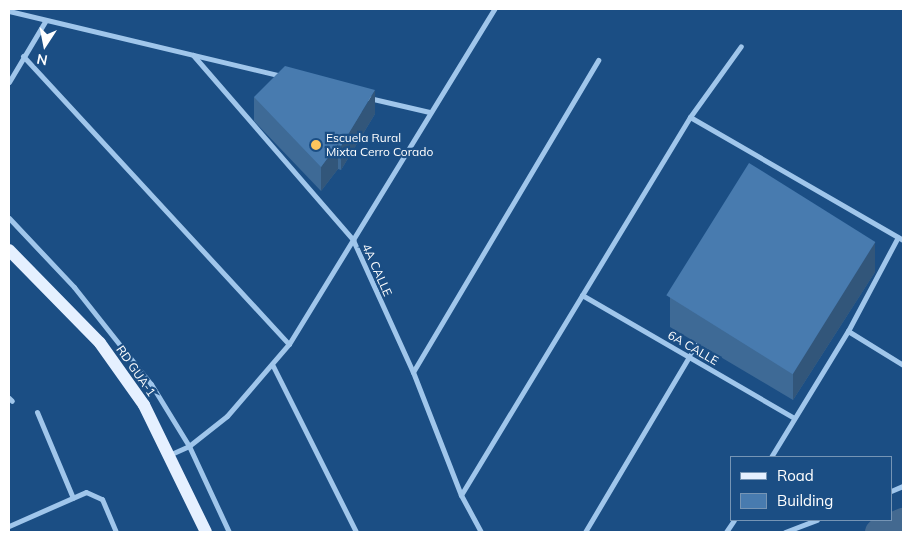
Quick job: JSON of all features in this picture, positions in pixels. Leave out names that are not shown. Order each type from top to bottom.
[{"type":"main road","name":"RD GUA-1","points":[[9,250],[100,343],[144,405],[206,532]]},
{"type":"street","points":[[169,455],[189,446],[228,416],[273,366],[289,344],[494,9]]},
{"type":"street","points":[[9,11],[288,78]]},
{"type":"street","points":[[9,82],[46,20]]},
{"type":"street","points":[[461,495],[690,117],[741,46]]},
{"type":"street","name":"4A CALLE","points":[[193,55],[352,240],[413,372],[461,495],[481,532]]},
{"type":"street","points":[[23,56],[289,344]]},
{"type":"street","points":[[413,372],[598,60]]},
{"type":"street","points":[[363,96],[430,112]]},
{"type":"street","points":[[690,117],[901,239],[848,332],[772,456]]},
{"type":"street","points":[[9,218],[109,330],[151,384],[189,446],[229,532]]},
{"type":"street","name":"6A CALLE","points":[[582,295],[794,418]]},
{"type":"street","points":[[848,332],[903,365]]},
{"type":"street","points":[[585,532],[689,357]]},
{"type":"street","points":[[273,366],[356,532]]},
{"type":"street","points":[[37,412],[73,498]]},
{"type":"street","points":[[9,526],[86,492],[95,493],[102,499],[116,532]]},
{"type":"street","points":[[726,532],[733,521]]},
{"type":"street","points":[[785,532],[814,521]]},
{"type":"lane","points":[[689,357],[707,332]]},
{"type":"building","points":[[285,66],[375,90],[341,146],[338,144],[321,167],[254,97]]},
{"type":"building","points":[[749,163],[875,242],[793,374],[666,295]]},
{"type":"waterway","points":[[879,532],[903,522]]},
{"type":"place","name":"Escuela Rural Mixta Cerro Corado","points":[[316,145]]}]
